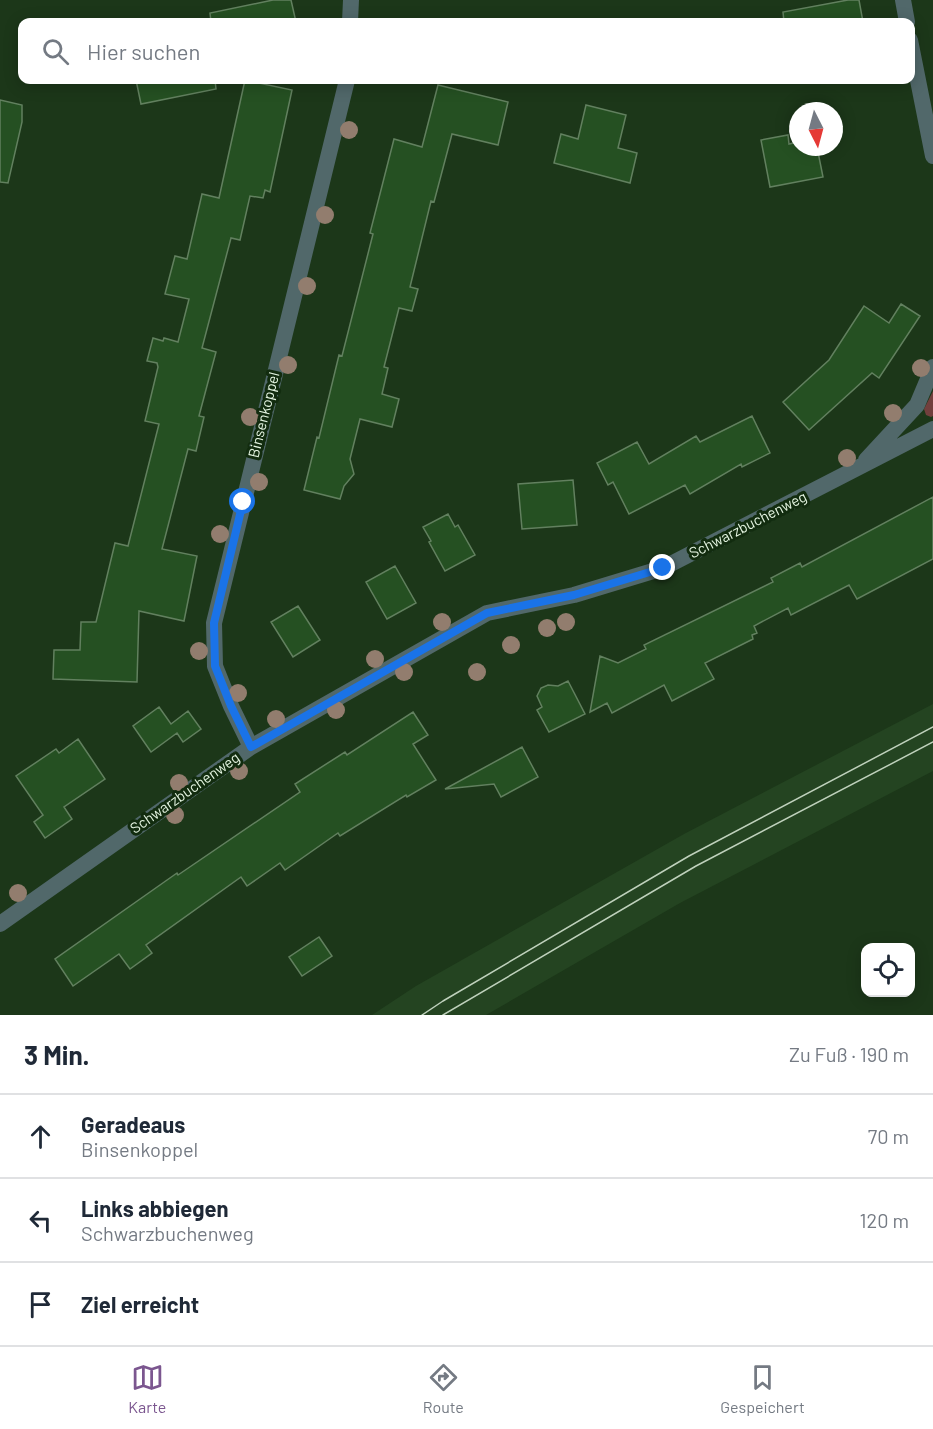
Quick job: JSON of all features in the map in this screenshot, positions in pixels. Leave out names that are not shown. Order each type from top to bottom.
[{"type":"street","points":[[350,18],[351,0]]},
{"type":"street","points":[[903,0],[906,18]]},
{"type":"street","points":[[915,65],[933,156]]},
{"type":"street","name":"Binsenkoppel","points":[[251,747],[215,666],[214,623],[346,84]]},
{"type":"street","points":[[857,469],[916,405],[933,367]]},
{"type":"street","name":"Schwarzbuchenweg","points":[[0,924],[251,747],[487,613],[574,595],[663,568],[933,429]]},
{"type":"shaded area","points":[[933,391],[933,416],[931,417],[926,415],[924,409]]},
{"type":"shaded area","points":[[933,704],[933,771],[680,903],[486,1015],[372,1015],[416,986],[684,834]]},
{"type":"building","points":[[273,0],[291,0],[295,18],[211,18],[210,13]]},
{"type":"building","points":[[859,0],[862,18],[784,18],[783,12]]},
{"type":"building","points":[[137,84],[215,84],[216,89],[141,104]]},
{"type":"building","points":[[244,84],[264,84],[292,90],[270,192],[265,190],[263,198],[250,196],[240,240],[231,238],[202,348],[216,352],[199,416],[204,417],[196,451],[188,449],[162,549],[197,556],[184,621],[139,611],[137,682],[53,679],[54,650],[80,650],[81,622],[96,622],[115,543],[128,546],[159,424],[145,421],[158,367],[157,363],[147,361],[153,338],[178,342],[189,299],[165,294],[175,256],[187,259],[202,194],[219,198]]},
{"type":"building","points":[[438,85],[508,102],[498,145],[452,134],[434,202],[431,201],[410,287],[418,289],[412,311],[399,308],[384,367],[388,368],[382,394],[399,399],[392,427],[360,419],[350,459],[354,474],[344,486],[340,499],[304,490],[339,355],[342,356],[394,139],[422,147]]},
{"type":"building","points":[[0,100],[22,105],[22,122],[8,183],[0,182]]},
{"type":"building","points":[[586,105],[626,115],[618,148],[637,153],[630,183],[554,163],[561,134],[578,139]]},
{"type":"building","points":[[788,135],[789,156],[819,156],[823,177],[770,187],[761,140]]},
{"type":"building","points":[[901,304],[920,316],[879,378],[872,373],[809,430],[783,402],[829,360],[864,306],[889,323]]},
{"type":"building","points":[[752,416],[770,453],[742,467],[741,464],[690,494],[685,485],[629,514],[613,482],[608,485],[597,463],[637,442],[649,464],[696,436],[700,442]]},
{"type":"building","points":[[573,480],[577,525],[522,529],[518,484]]},
{"type":"building","points":[[933,497],[933,559],[857,599],[849,585],[791,615],[788,608],[754,626],[757,633],[752,635],[753,639],[705,663],[714,679],[672,701],[664,685],[612,713],[607,703],[590,712],[600,656],[618,663],[646,649],[644,645],[773,582],[771,578],[800,563],[802,567]]},
{"type":"building","points":[[448,514],[455,527],[458,525],[475,555],[445,571],[423,527]]},
{"type":"building","points":[[395,566],[416,603],[387,619],[366,582]]},
{"type":"building","points":[[298,606],[320,640],[293,657],[271,622]]},
{"type":"building","points":[[568,681],[585,714],[549,732],[537,710],[542,707],[537,696],[541,688],[548,685],[558,686]]},
{"type":"building","points":[[159,707],[171,724],[188,711],[201,729],[183,742],[177,733],[151,752],[133,726]]},
{"type":"building","points":[[413,712],[428,735],[413,744],[436,780],[407,797],[406,795],[340,836],[338,833],[285,870],[280,863],[247,886],[241,877],[146,945],[152,953],[130,969],[119,954],[73,986],[55,959],[177,873],[178,875],[300,792],[295,784],[345,752],[347,755]]},
{"type":"building","points":[[78,739],[105,779],[64,807],[72,819],[45,838],[34,822],[43,815],[16,776],[56,749],[59,753]]},
{"type":"building","points":[[522,747],[538,777],[501,797],[494,784],[445,789]]},
{"type":"building","points":[[319,937],[332,956],[302,976],[289,957]]},
{"type":"tram line","points":[[422,1015],[689,856],[933,727]]},
{"type":"tram line","points":[[443,1015],[696,866],[933,742]]},
{"type":"route","points":[[243,502],[214,623],[215,666],[251,747],[487,613],[574,595],[663,568]]}]
